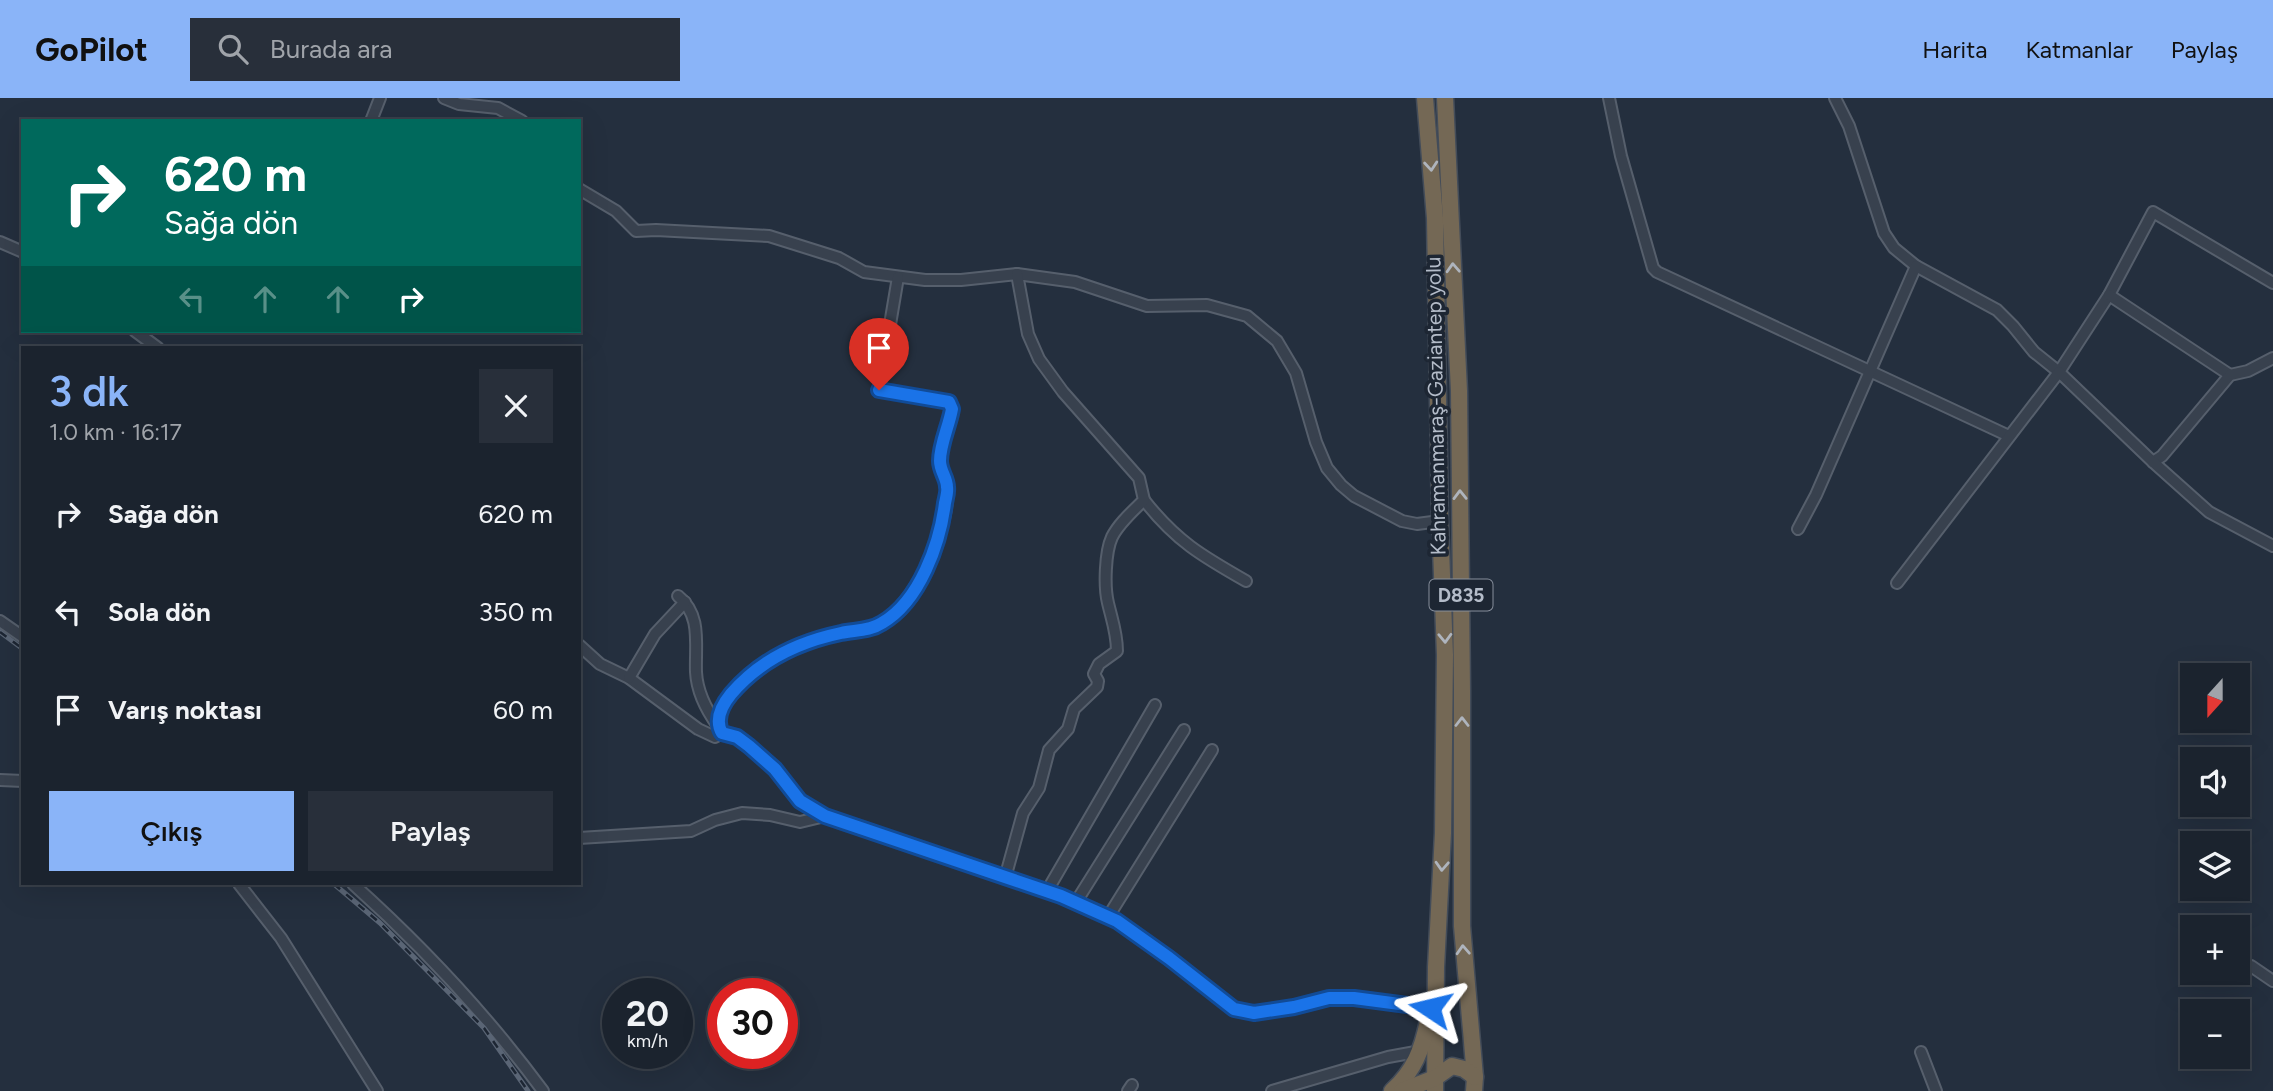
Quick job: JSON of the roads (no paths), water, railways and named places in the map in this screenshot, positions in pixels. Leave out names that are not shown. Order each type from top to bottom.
[{"type":"highway","name":"Kahramanmaraş-Gaziantep yolu","points":[[1425,98],[1436,231],[1446,708],[1436,967],[1435,1084]]},
{"type":"highway","name":"Kahramanmaraş-Gaziantep yolu","points":[[1446,98],[1459,391],[1462,926],[1475,1084]]},
{"type":"highway","points":[[1392,1091],[1403,1081],[1421,1051],[1436,967]]},
{"type":"highway","points":[[1402,1091],[1435,1084],[1444,1070],[1452,1066],[1464,1069],[1475,1084]]},
{"type":"street","points":[[372,119],[380,98]]},
{"type":"street","points":[[444,98],[458,104],[498,108],[518,119]]},
{"type":"street","points":[[1609,98],[1621,156],[1653,268],[1657,272],[2009,436]]},
{"type":"street","points":[[1835,98],[1849,126],[1884,233],[1894,247],[1916,266],[1997,310],[2034,352],[2059,372],[2152,462],[2209,512],[2273,546]]},
{"type":"street","points":[[581,190],[616,211],[636,232],[656,230],[769,236],[839,258],[864,272],[925,280],[961,280],[1017,274],[1075,282],[1147,306],[1207,305],[1247,316],[1277,341],[1296,373],[1316,442],[1327,468],[1341,485],[1354,496],[1402,521],[1440,521]]},
{"type":"street","points":[[1897,583],[2059,372],[2109,295],[2153,212],[2273,283]]},
{"type":"street","points":[[0,243],[21,251]]},
{"type":"street","points":[[1798,529],[1816,495],[1916,266]]},
{"type":"street","points":[[1017,274],[1028,334],[1039,359],[1071,402],[1139,478],[1144,500],[1164,525],[1199,554],[1246,581]]},
{"type":"street","points":[[581,647],[600,664],[629,678],[698,729],[715,737],[720,730],[721,707],[746,676],[779,653],[797,645],[823,637],[865,630],[883,623],[908,599],[929,562],[942,527],[947,486],[940,467],[940,458],[952,409],[949,402],[879,390],[898,277]]},
{"type":"street","points":[[2109,295],[2230,375]]},
{"type":"street","points":[[138,333],[155,346]]},
{"type":"street","points":[[2152,462],[2162,456],[2230,375],[2248,371],[2273,358]]},
{"type":"street","points":[[1005,878],[1023,813],[1039,788],[1049,750],[1068,729],[1074,709],[1097,687],[1098,681],[1094,674],[1099,664],[1117,651],[1116,630],[1107,600],[1107,565],[1111,538],[1144,500]]},
{"type":"street","points":[[629,678],[655,634],[682,599],[696,623],[696,674],[706,711],[720,730],[737,737],[775,769],[800,801],[825,816],[1047,891],[1117,921],[1234,1009],[1254,1013],[1329,998],[1354,998],[1430,1008]]},
{"type":"street","points":[[0,621],[21,636]]},
{"type":"street","points":[[1047,891],[1155,705]]},
{"type":"street","points":[[1076,902],[1184,730]]},
{"type":"street","points":[[1108,918],[1212,750]]},
{"type":"street","points":[[0,780],[21,781]]},
{"type":"street","points":[[581,838],[691,831],[715,820],[742,813],[770,815],[800,822],[825,816]]},
{"type":"street","points":[[240,885],[281,938],[377,1091]]},
{"type":"street","points":[[354,885],[405,931],[466,994],[543,1091]]},
{"type":"street","points":[[2251,966],[2273,981]]},
{"type":"street","points":[[1272,1091],[1388,1057],[1421,1051]]},
{"type":"street","points":[[1921,1052],[1936,1091]]},
{"type":"railway","points":[[0,632],[21,648]]},
{"type":"railway","points":[[335,885],[380,923],[484,1028],[528,1091]]}]
